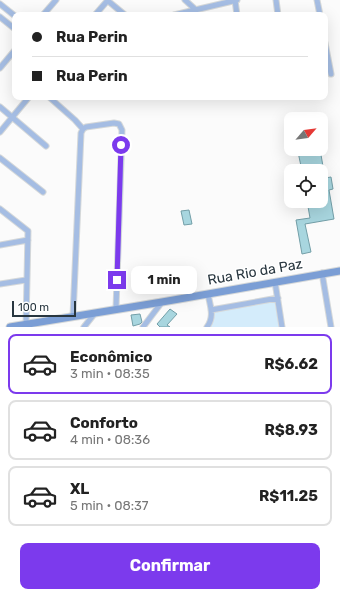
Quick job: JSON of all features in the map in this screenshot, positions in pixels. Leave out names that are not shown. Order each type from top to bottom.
[{"type":"main road","name":"Rua Rio da Paz","points":[[10,327],[26,326],[73,316],[340,271]]},
{"type":"street","points":[[46,12],[56,0]]},
{"type":"street","points":[[97,12],[107,0],[121,12]]},
{"type":"street","points":[[185,0],[196,10]]},
{"type":"street","points":[[187,12],[236,0],[237,12]]},
{"type":"street","points":[[276,0],[278,12]]},
{"type":"street","points":[[317,0],[319,12]]},
{"type":"street","points":[[0,2],[12,13]]},
{"type":"street","points":[[0,17],[12,27]]},
{"type":"street","points":[[0,68],[12,54]]},
{"type":"street","points":[[328,58],[331,74]]},
{"type":"street","points":[[0,132],[26,100]]},
{"type":"street","points":[[52,100],[83,128]]},
{"type":"street","points":[[0,107],[46,146]]},
{"type":"street","points":[[83,128],[114,123],[119,124],[122,130],[116,309]]},
{"type":"street","points":[[73,316],[81,133],[83,128]]},
{"type":"street","points":[[0,158],[43,192]]},
{"type":"street","points":[[0,209],[28,231],[26,326]]},
{"type":"street","points":[[0,245],[28,240]]},
{"type":"street","points":[[322,273],[331,327]]},
{"type":"street","points":[[0,284],[26,280]]},
{"type":"street","points":[[275,282],[282,327]]},
{"type":"street","points":[[207,327],[212,317],[208,294]]},
{"type":"street","points":[[211,310],[278,298]]},
{"type":"street","points":[[143,327],[162,302]]},
{"type":"street","points":[[84,327],[95,313]]},
{"type":"shaded area","points":[[272,301],[275,303],[279,327],[210,327],[213,322],[214,312]]},
{"type":"building","points":[[299,156],[321,156],[323,164],[301,164]]},
{"type":"building","points":[[331,177],[333,189],[329,190],[334,219],[305,224],[311,252],[302,254],[296,220],[310,218],[308,208],[328,208],[328,178]]},
{"type":"building","points":[[189,210],[192,224],[184,225],[181,211]]},
{"type":"building","points":[[170,309],[177,314],[167,325],[170,327],[160,327],[157,324]]},
{"type":"building","points":[[140,314],[142,322],[133,326],[131,315]]},
{"type":"route","points":[[117,280],[121,145]]}]
